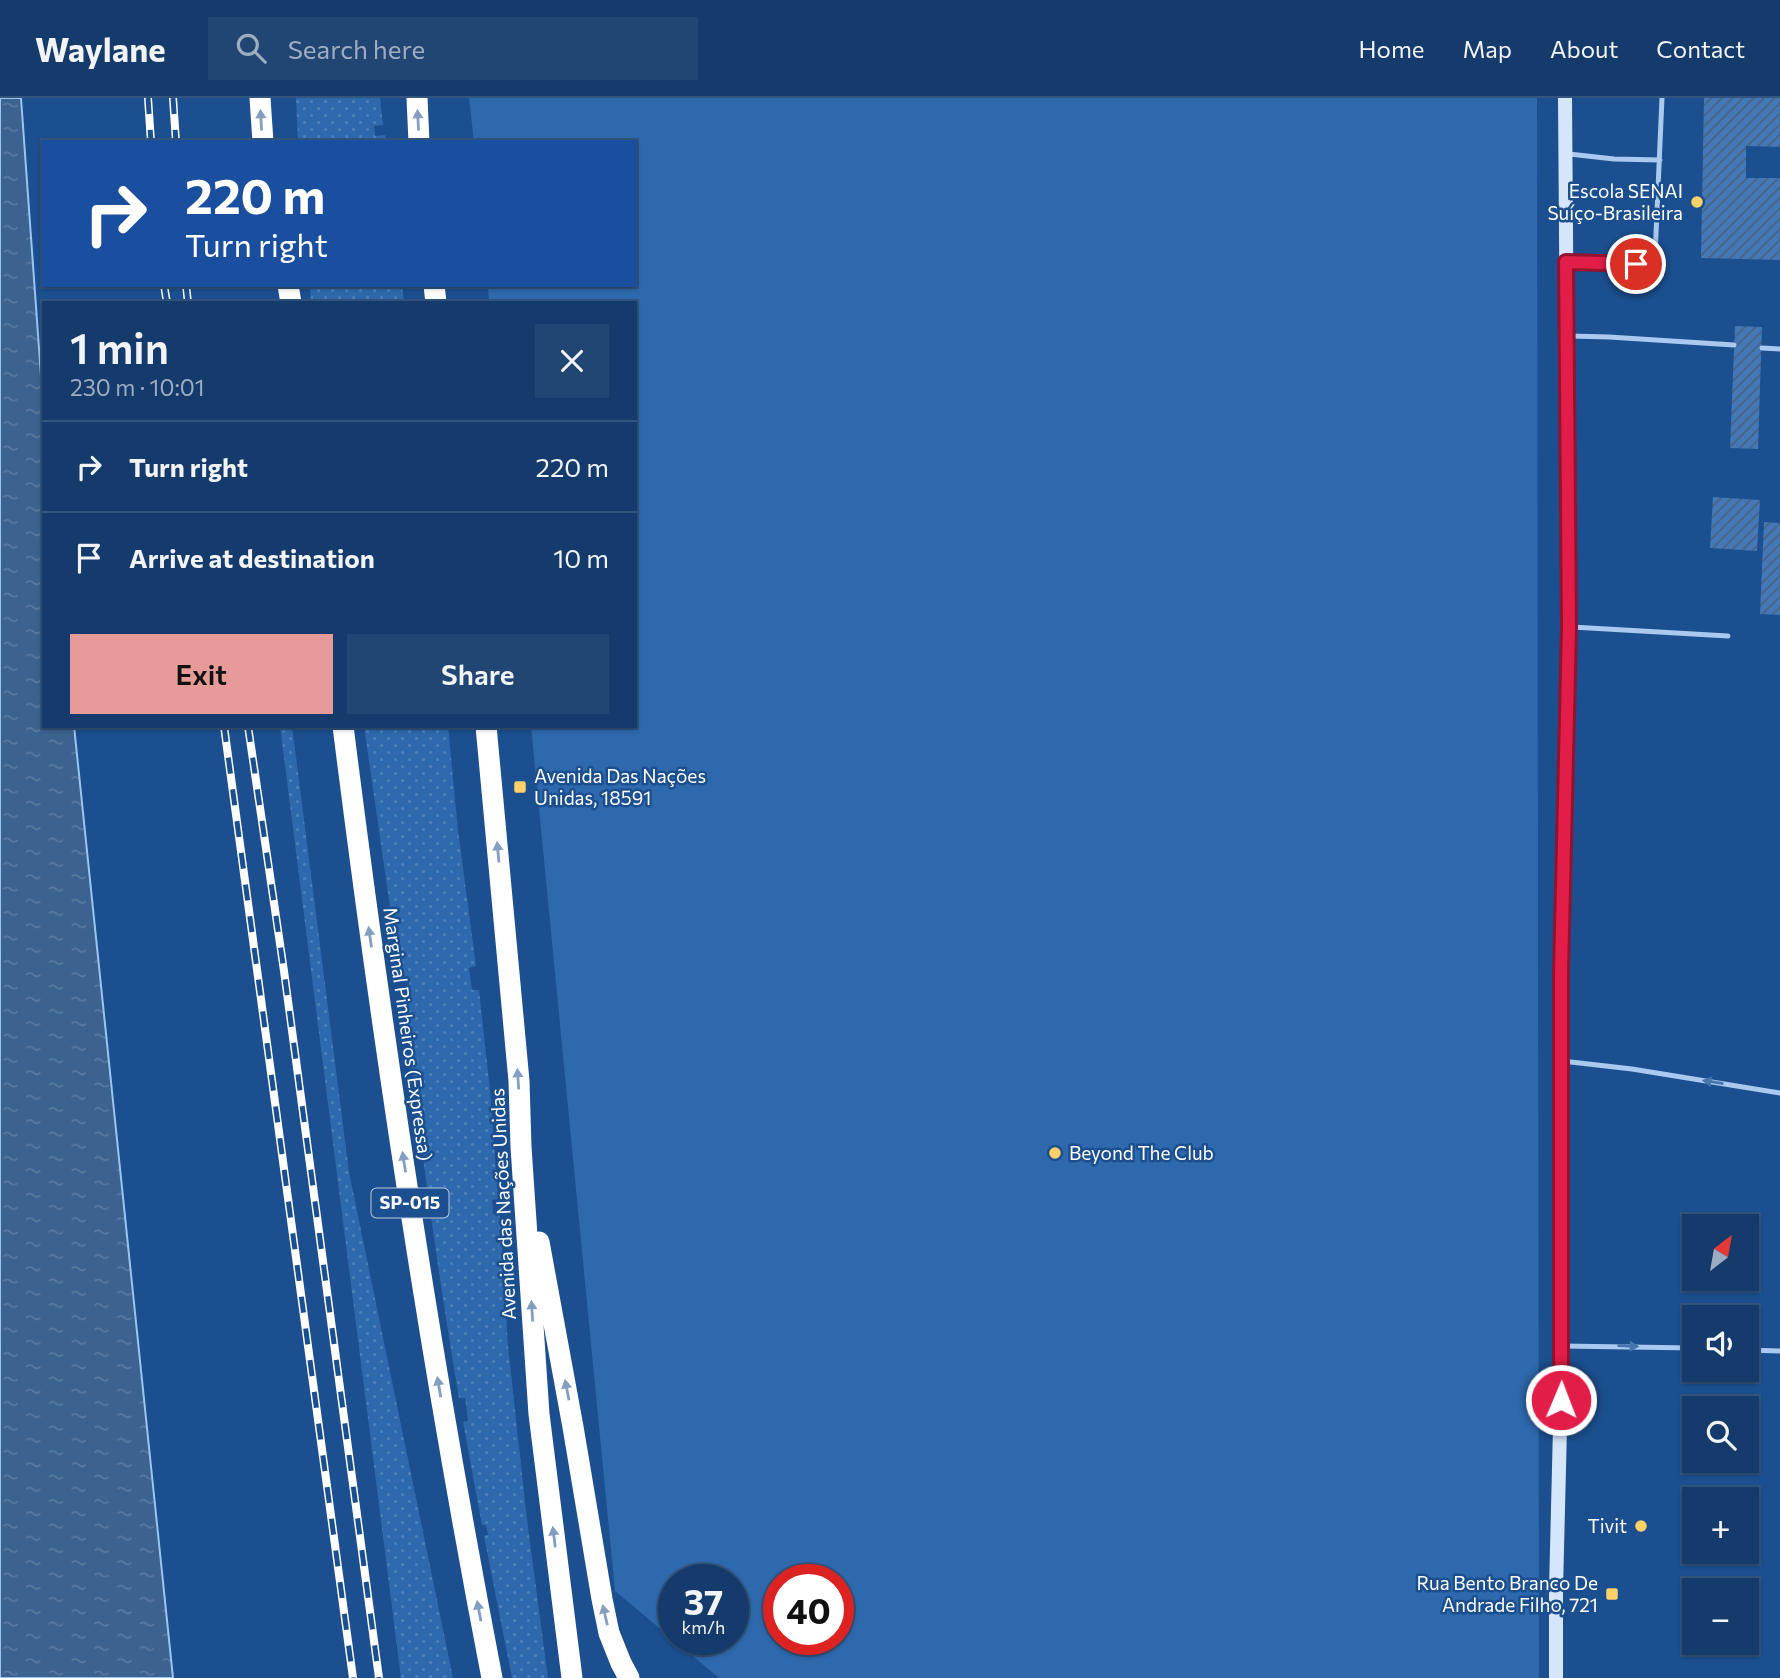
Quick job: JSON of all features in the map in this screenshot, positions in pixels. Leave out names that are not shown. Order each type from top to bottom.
[{"type":"highway","points":[[260,98],[262,140]]},
{"type":"highway","points":[[416,98],[419,140]]},
{"type":"highway","name":"Marginal Pinheiros (Expressa)","points":[[343,728],[369,930],[413,1222],[492,1678]]},
{"type":"highway","name":"Avenida das Nações Unidas","points":[[486,728],[519,1081],[539,1414],[572,1678]]},
{"type":"highway","points":[[521,1147],[573,1427],[601,1599],[609,1633],[629,1678]]},
{"type":"street","points":[[1556,1678],[1562,1346],[1561,973],[1569,627],[1565,98]]},
{"type":"lane","points":[[1566,262],[1636,264],[1648,262],[1655,257],[1662,98]]},
{"type":"lane","points":[[1565,154],[1660,160]]},
{"type":"lane","points":[[1566,336],[1734,345]]},
{"type":"lane","points":[[1762,348],[1780,349]]},
{"type":"lane","points":[[1569,627],[1728,636]]},
{"type":"lane","points":[[1561,1061],[1632,1069],[1780,1093]]},
{"type":"lane","points":[[1562,1346],[1682,1348]]},
{"type":"lane","points":[[1759,1350],[1780,1351]]},
{"type":"shaded area","points":[[296,98],[380,98],[383,125],[374,126],[375,136],[385,135],[386,140],[298,140]]},
{"type":"shaded area","name":"Beyond The Club","points":[[469,98],[1537,98],[1539,1678],[719,1678],[692,1655],[749,1655],[749,1564],[658,1564],[658,1627],[615,1591],[531,728],[637,728],[637,301],[489,301],[488,287],[637,287],[637,140],[474,140]]},
{"type":"shaded area","points":[[310,287],[402,287],[404,301],[311,301]]},
{"type":"shaded area","points":[[280,728],[292,728],[349,1172],[453,1678],[401,1678]]},
{"type":"shaded area","points":[[364,728],[448,728],[476,966],[469,968],[472,990],[479,990],[490,1090],[498,1199],[492,1200],[493,1214],[500,1214],[508,1346],[548,1678],[512,1678],[484,1536],[488,1535],[486,1525],[482,1525],[463,1422],[468,1421],[465,1398],[459,1398],[428,1194],[402,989],[410,988],[408,976],[400,977]]},
{"type":"water","points":[[0,98],[21,98],[42,390],[42,728],[74,728],[173,1678],[0,1678]]},
{"type":"building","points":[[1704,98],[1780,98],[1780,147],[1746,146],[1746,178],[1780,178],[1780,260],[1701,258]]},
{"type":"building","points":[[1735,326],[1762,327],[1758,449],[1730,448]]},
{"type":"building","points":[[1713,497],[1760,500],[1757,551],[1710,548]]},
{"type":"building","points":[[1764,522],[1780,523],[1780,615],[1760,614]]},
{"type":"railway","points":[[148,98],[151,140]]},
{"type":"railway","points":[[173,98],[176,140]]},
{"type":"railway","points":[[164,287],[167,301]]},
{"type":"railway","points":[[186,287],[188,301]]},
{"type":"railway","points":[[224,728],[353,1678]]},
{"type":"railway","points":[[248,728],[284,971],[379,1678]]},
{"type":"place","name":"Escola SENAI Suíço-Brasileira","points":[[1697,202]]},
{"type":"place","name":"Avenida Das Nações Unidas, 18591","points":[[520,787]]},
{"type":"place","name":"Beyond The Club","points":[[1055,1153]]},
{"type":"place","name":"Tivit","points":[[1641,1526]]},
{"type":"place","name":"Rua Bento Branco De Andrade Filho, 721","points":[[1612,1594]]},
{"type":"route","points":[[1561,1400],[1561,973],[1569,627],[1566,262],[1636,264]]}]
